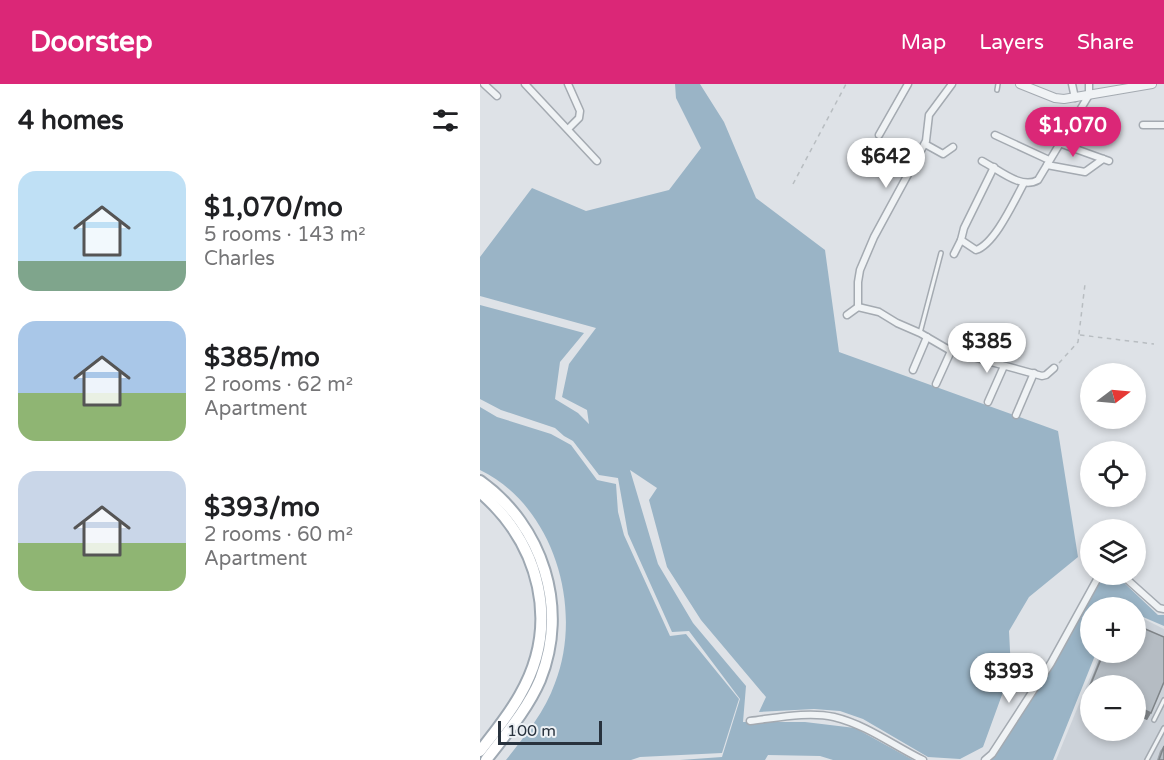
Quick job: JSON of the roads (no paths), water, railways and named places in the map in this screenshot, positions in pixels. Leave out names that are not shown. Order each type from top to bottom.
[{"type":"main road","points":[[480,481],[504,502],[534,543],[549,581],[552,610],[549,652],[540,680],[530,700],[486,760]]},
{"type":"main road","points":[[480,492],[510,525],[525,548],[542,601],[542,626],[538,652],[520,696],[480,751]]},
{"type":"street","points":[[484,84],[497,96]]},
{"type":"street","points":[[525,84],[597,161]]},
{"type":"street","points":[[568,84],[580,111],[579,118],[568,129]]},
{"type":"street","points":[[879,135],[908,84]]},
{"type":"street","points":[[858,307],[860,270],[874,237],[925,144],[929,115],[952,84]]},
{"type":"street","points":[[1020,84],[1055,98],[1075,98],[1152,84]]},
{"type":"street","points":[[1072,84],[1075,98]]},
{"type":"street","points":[[982,161],[1024,183],[1038,180],[1089,94],[1089,84]]},
{"type":"street","points":[[1143,125],[1164,125]]},
{"type":"street","points":[[995,135],[1048,163],[1085,172],[1106,160],[1059,143]]},
{"type":"street","points":[[925,144],[943,154],[953,147]]},
{"type":"street","points":[[954,254],[994,167]]},
{"type":"street","points":[[961,240],[976,250],[983,248],[993,236],[1024,183]]},
{"type":"street","points":[[847,315],[858,307],[879,312],[951,351],[1046,375],[1054,368]]},
{"type":"street","points":[[913,369],[927,337]]},
{"type":"street","points":[[936,384],[951,351]]},
{"type":"street","points":[[988,402],[1004,366]]},
{"type":"street","points":[[1016,415],[1034,373]]},
{"type":"street","points":[[986,760],[1051,663],[1094,585]]},
{"type":"street","points":[[1133,585],[1159,608],[1164,609]]},
{"type":"street","points":[[750,721],[801,716],[833,717],[868,730],[923,760]]},
{"type":"lane","points":[[997,90],[998,84]]},
{"type":"lane","points":[[920,333],[941,253]]},
{"type":"lane","points":[[1154,720],[1164,700]]},
{"type":"lane","points":[[1148,760],[1164,728]]},
{"type":"water","points":[[675,84],[700,84],[724,122],[756,198],[825,250],[839,352],[1058,431],[1078,557],[1029,597],[1009,631],[1011,670],[983,747],[960,759],[928,757],[863,719],[840,711],[814,709],[759,712],[766,697],[701,620],[667,567],[649,500],[657,488],[630,470],[658,564],[693,623],[746,686],[743,722],[805,722],[855,728],[913,760],[833,760],[820,756],[768,755],[765,760],[680,760],[722,757],[740,699],[689,631],[672,632],[628,534],[618,478],[599,475],[573,441],[555,428],[501,410],[480,399],[480,305],[584,333],[560,362],[555,399],[578,413],[589,424],[587,410],[562,397],[569,364],[596,328],[480,296],[480,257],[532,188],[586,211],[669,190],[701,148],[676,98]]},
{"type":"water","points":[[480,407],[497,417],[551,434],[571,445],[597,480],[616,484],[618,512],[624,535],[670,636],[686,634],[739,699],[722,753],[640,757],[631,760],[506,760],[534,724],[555,683],[563,654],[566,623],[564,592],[556,562],[544,533],[527,508],[506,486],[480,470]]},
{"type":"water","points":[[1097,585],[1126,585],[1139,597],[1090,597]]},
{"type":"water","points":[[1146,604],[1158,615],[1164,615],[1164,626],[1146,618]]},
{"type":"water","points":[[1080,614],[1080,663],[1092,663],[1087,675],[1080,675],[1080,693],[1053,760],[990,760],[1002,745]]}]
